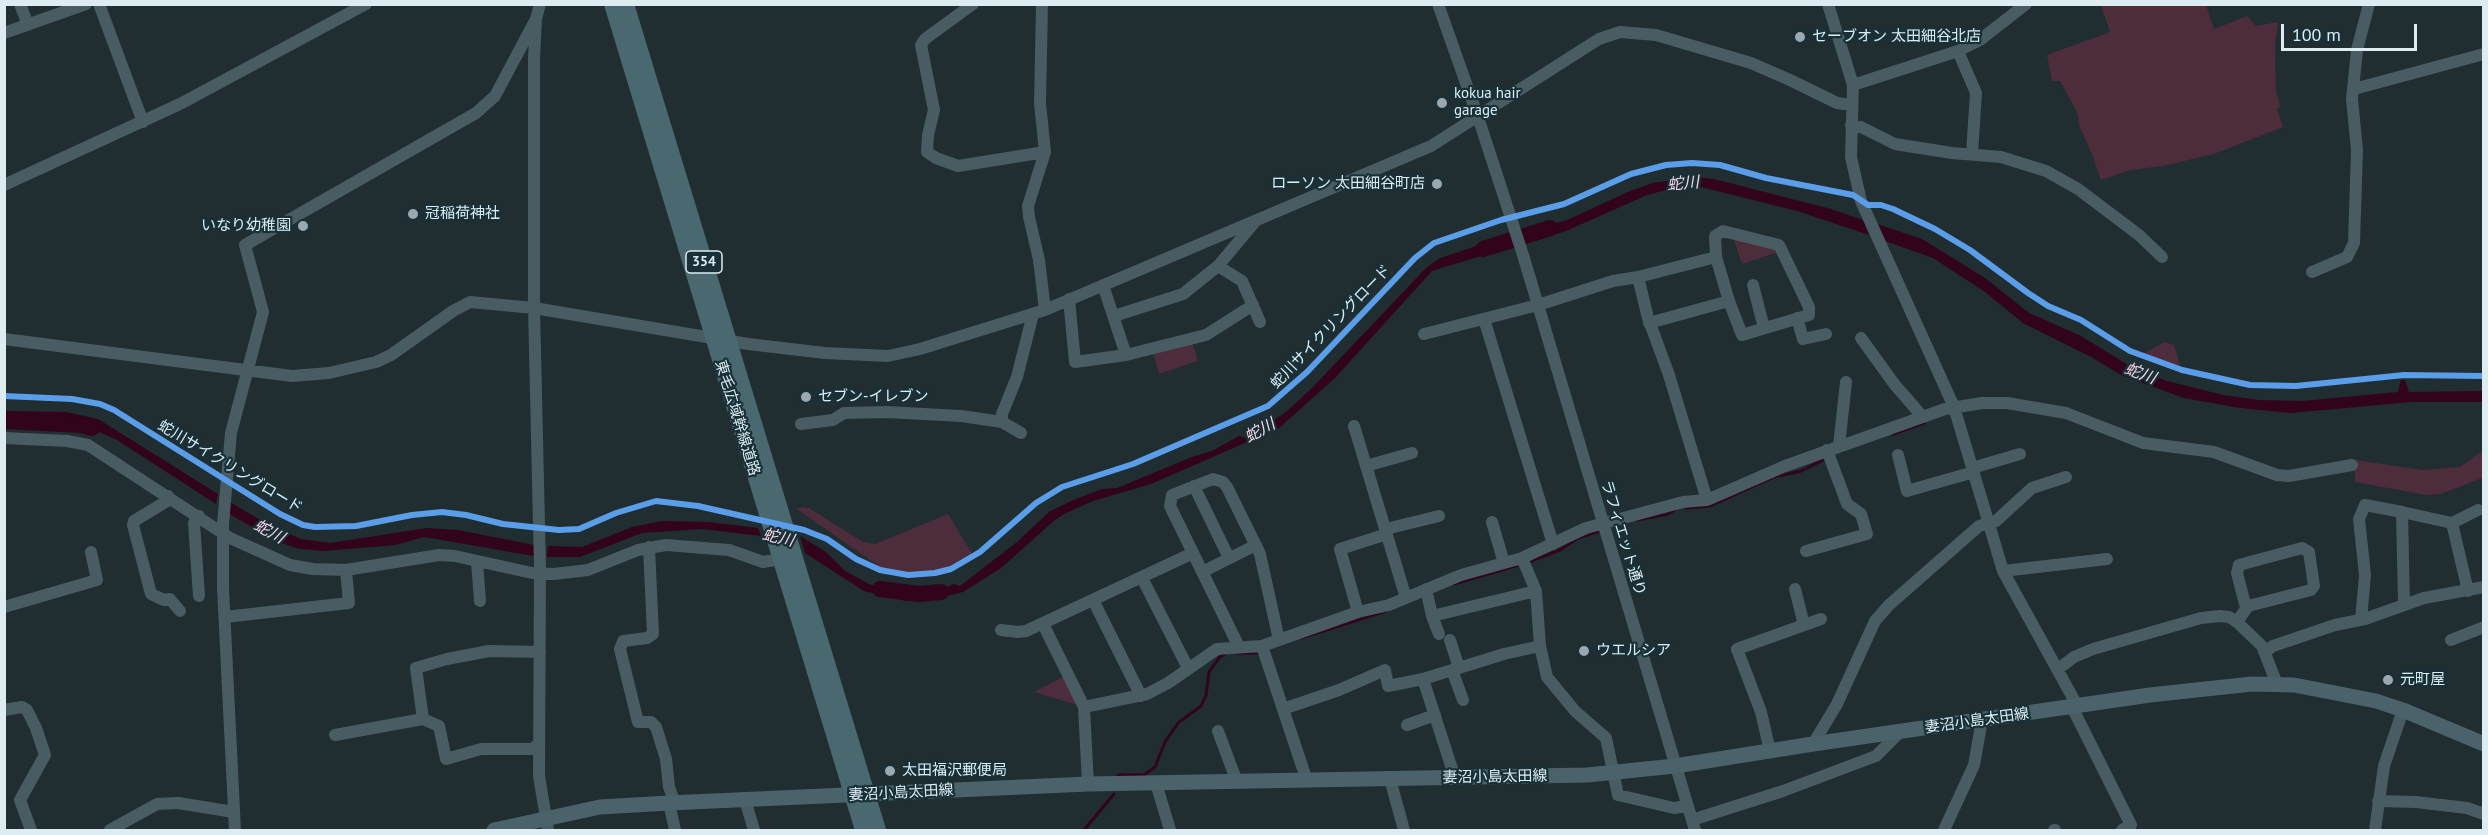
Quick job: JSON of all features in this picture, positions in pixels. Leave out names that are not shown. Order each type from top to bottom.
[{"type":"highway","name":"東毛広域幹線道路","points":[[612,4],[775,516],[797,565],[860,795],[863,831]]},
{"type":"highway","name":"東毛広域幹線道路","points":[[626,4],[720,339]]},
{"type":"highway","name":"東毛広域幹線道路","points":[[775,516],[780,557],[860,795],[878,831]]},
{"type":"main road","name":"妻沼小島太田線","points":[[494,831],[546,825],[600,807],[672,803],[1088,784],[1455,778],[1613,772],[1675,766],[2203,688],[2277,684],[2349,694],[2403,710],[2484,744]]},
{"type":"street","points":[[21,4],[28,25]]},
{"type":"street","points":[[4,33],[86,4]]},
{"type":"street","points":[[99,4],[143,122]]},
{"type":"street","points":[[4,185],[143,122],[306,38],[366,4]]},
{"type":"street","points":[[540,4],[536,19],[534,59],[534,308],[539,529],[538,776],[546,825]]},
{"type":"street","points":[[973,4],[925,39],[921,45],[934,110],[926,148],[931,155],[964,166],[1045,152]]},
{"type":"street","points":[[1042,4],[1040,103],[1045,152],[1028,206],[1039,260],[1045,309]]},
{"type":"street","points":[[1438,4],[1478,117]]},
{"type":"street","points":[[1828,4],[1853,86],[1851,125],[1854,176],[1864,208],[1954,407],[2003,571],[2058,669],[2131,825],[2122,831]]},
{"type":"street","points":[[1853,86],[1958,51],[1980,40],[2026,4]]},
{"type":"street","points":[[2312,272],[2347,257],[2354,243],[2357,150],[2352,99],[2357,50],[2369,4]]},
{"type":"street","points":[[235,831],[223,529],[231,434],[263,312],[245,245],[476,114],[495,96],[536,19]]},
{"type":"street","points":[[4,339],[292,376],[329,373],[376,362],[391,355],[453,311],[470,302],[534,308],[720,339],[825,353],[888,356],[920,349],[1033,314],[1431,146],[1599,39],[1620,32],[1656,35],[1751,63],[1837,103],[1852,105]]},
{"type":"street","points":[[1958,51],[1976,93],[1972,154]]},
{"type":"street","points":[[2354,89],[2484,54]]},
{"type":"street","name":"ラフィエット通り","points":[[1478,117],[1523,255],[1693,825]]},
{"type":"street","points":[[1851,125],[1861,127],[1894,144],[2011,159],[2061,178],[2139,235],[2162,257]]},
{"type":"street","points":[[1114,316],[1184,294],[1218,266],[1254,222]]},
{"type":"street","points":[[1723,231],[1779,245],[1809,307],[1809,315],[1742,335],[1729,301],[1716,257],[1715,236],[1723,231]]},
{"type":"street","points":[[1424,334],[1538,305],[1613,281],[1716,257]]},
{"type":"street","points":[[1218,266],[1242,281],[1260,322]]},
{"type":"street","points":[[1638,277],[1649,323],[1669,375],[1707,500]]},
{"type":"street","points":[[1103,285],[1126,355]]},
{"type":"street","points":[[1753,285],[1764,328]]},
{"type":"street","points":[[1069,300],[1075,362],[1126,355],[1206,335],[1253,304]]},
{"type":"street","points":[[1649,323],[1729,301]]},
{"type":"street","points":[[1002,422],[1002,414],[1017,377],[1033,314]]},
{"type":"street","points":[[1484,318],[1553,544]]},
{"type":"street","points":[[1797,318],[1803,339],[1826,334]]},
{"type":"street","points":[[1861,338],[1895,385],[1922,416]]},
{"type":"street","points":[[1806,551],[1867,534],[1861,514],[1847,504],[1833,448],[1846,382]]},
{"type":"street","points":[[1084,707],[1141,696],[1168,683],[1217,649],[1262,646],[1358,612],[1389,605],[1461,575],[1522,558],[1575,532],[1683,502],[1707,500],[1833,448],[1954,407],[1982,403],[2007,403],[2066,413],[2143,443],[2214,452],[2277,475],[2289,476],[2352,465]]},
{"type":"street","points":[[801,424],[833,420],[844,413],[887,412],[961,416],[1002,422],[1021,433]]},
{"type":"street","points":[[1354,426],[1407,597]]},
{"type":"street","points":[[4,438],[67,441],[88,446],[199,516],[290,565],[313,569],[346,570],[431,555],[455,556],[539,571],[588,570],[649,547],[674,545],[729,550],[763,562],[780,557]]},
{"type":"street","points":[[1366,466],[1412,453]]},
{"type":"street","points":[[1898,455],[1907,491],[2020,454]]},
{"type":"street","points":[[1813,744],[1836,704],[1875,621],[1889,605],[1979,526],[1996,521],[2032,488],[2066,477]]},
{"type":"street","points":[[1239,647],[1169,501],[1172,495],[1213,479],[1223,482],[1256,545],[1280,640]]},
{"type":"street","points":[[1194,486],[1229,558]]},
{"type":"street","points":[[168,496],[167,501],[134,520],[133,525],[151,594],[164,600],[170,599],[180,611]]},
{"type":"street","points":[[2361,620],[2365,574],[2360,519],[2365,505],[2452,523],[2478,510]]},
{"type":"street","points":[[2402,512],[2404,605]]},
{"type":"street","points":[[199,516],[194,523],[199,596]]},
{"type":"street","points":[[1358,612],[1340,549],[1439,516]]},
{"type":"street","points":[[1492,522],[1504,563]]},
{"type":"street","points":[[2452,523],[2468,591]]},
{"type":"street","points":[[1202,572],[1256,545]]},
{"type":"street","points":[[649,547],[652,636],[622,641],[620,649],[638,722],[651,722],[656,727],[666,759],[675,831]]},
{"type":"street","points":[[2237,622],[2248,606],[2311,590],[2314,586],[2309,552],[2302,548],[2239,565],[2237,573],[2245,604],[2248,606]]},
{"type":"street","points":[[4,607],[98,580],[91,552]]},
{"type":"street","points":[[1001,630],[1018,633],[1043,624],[1193,554]]},
{"type":"street","points":[[1522,558],[1536,591],[1540,646],[1547,677],[1575,711],[1606,738],[1618,795],[1674,808],[1687,806]]},
{"type":"street","points":[[2003,571],[2107,559]]},
{"type":"street","points":[[477,561],[480,601]]},
{"type":"street","points":[[225,617],[349,603],[346,570]]},
{"type":"street","points":[[1142,578],[1188,668]]},
{"type":"street","points":[[2266,651],[2273,646],[2335,625],[2361,620],[2432,596],[2468,591],[2484,586]]},
{"type":"street","points":[[1426,589],[1432,616],[1444,637],[1456,669],[1463,700]]},
{"type":"street","points":[[1795,590],[1804,625]]},
{"type":"street","points":[[1432,616],[1536,591]]},
{"type":"street","points":[[1093,600],[1141,696]]},
{"type":"street","points":[[2058,669],[2074,657],[2093,649],[2201,618],[2220,616],[2229,617],[2237,622],[2266,651],[2277,684]]},
{"type":"street","points":[[1770,751],[1761,712],[1737,649],[1821,619]]},
{"type":"street","points":[[1043,624],[1084,707],[1088,784]]},
{"type":"street","points":[[2451,640],[2484,627]]},
{"type":"street","points":[[1262,646],[1307,781]]},
{"type":"street","points":[[1283,709],[1339,690],[1385,670],[1388,686],[1423,680],[1504,654],[1540,646]]},
{"type":"street","points":[[423,719],[416,668],[489,651],[540,652]]},
{"type":"street","points":[[1423,680],[1455,778]]},
{"type":"street","points":[[5,707],[21,707],[27,710],[45,755],[20,800],[31,831]]},
{"type":"street","points":[[2375,831],[2385,766],[2403,710]]},
{"type":"street","points":[[1407,725],[1435,715]]},
{"type":"street","points":[[335,735],[423,719],[439,726],[446,759],[481,749],[533,749],[538,744]]},
{"type":"street","points":[[1944,831],[1974,765],[1982,720]]},
{"type":"street","points":[[1218,731],[1237,782]]},
{"type":"street","points":[[1693,825],[1876,756],[1900,732]]},
{"type":"street","points":[[1390,779],[1404,831]]},
{"type":"street","points":[[1155,783],[1170,831]]},
{"type":"street","points":[[745,800],[754,831]]},
{"type":"street","points":[[2378,801],[2416,802],[2467,808],[2484,814]]},
{"type":"street","points":[[110,831],[157,804],[178,803],[234,812]]},
{"type":"shaded area","points":[[2101,5],[2206,5],[2214,29],[2247,16],[2256,26],[2278,22],[2275,45],[2276,90],[2280,106],[2277,109],[2283,127],[2214,154],[2163,166],[2131,170],[2101,180],[2080,128],[2077,112],[2060,81],[2052,81],[2047,55],[2110,32]]},
{"type":"shaded area","points":[[1732,234],[1782,251],[1742,264]]},
{"type":"shaded area","points":[[1191,339],[1198,361],[1159,374],[1152,349]]},
{"type":"shaded area","points":[[2165,342],[2174,345],[2182,370],[2143,356],[2144,353]]},
{"type":"shaded area","points":[[2483,450],[2482,478],[2441,494],[2426,495],[2355,482],[2355,460],[2423,470],[2460,467]]},
{"type":"shaded area","points":[[809,508],[863,542],[875,544],[948,514],[974,557],[951,569],[935,573],[908,575],[887,572],[797,509]]},
{"type":"shaded area","points":[[1068,675],[1084,707],[1034,692],[1061,678]]},
{"type":"water","points":[[1695,177],[1714,179],[1831,209],[1863,220],[1869,235],[1797,211],[1689,184],[1647,195],[1566,231],[1532,242],[1528,230],[1567,220],[1653,183]]},
{"type":"water","points":[[1877,224],[1922,239],[1985,278],[2029,313],[2081,336],[2133,368],[2167,381],[2223,395],[2259,400],[2302,401],[2398,392],[2401,380],[2405,380],[2409,392],[2483,391],[2483,402],[2412,402],[2291,413],[2240,408],[2184,398],[2121,375],[2093,358],[2023,323],[1985,292],[1933,258],[1885,241]]},
{"type":"water","points":[[1503,237],[1507,248],[1432,271],[1335,378],[1279,428],[1151,484],[1093,501],[1066,513],[1001,568],[963,592],[934,599],[906,601],[864,591],[805,553],[800,536],[826,552],[845,571],[869,584],[898,592],[919,594],[940,590],[954,584],[960,586],[1017,542],[1049,512],[1102,489],[1117,488],[1212,451],[1239,436],[1246,438],[1286,412],[1311,389],[1426,268],[1438,259]]},
{"type":"water","points":[[5,411],[66,412],[98,419],[218,494],[216,504],[117,440],[85,426],[5,420]]},
{"type":"water","points":[[230,502],[272,527],[301,539],[330,543],[427,528],[458,530],[534,545],[534,556],[424,537],[395,545],[325,551],[299,549],[279,542],[229,514]]},
{"type":"water","points":[[662,521],[709,522],[758,528],[761,536],[702,529],[642,533],[580,557],[547,557],[548,546],[582,547],[632,527]]},
{"type":"waterway","name":"蛇川","points":[[1483,249],[1550,228]]},
{"type":"waterway","name":"蛇川","points":[[4,421],[82,425],[92,428]]},
{"type":"waterway","points":[[1893,434],[1924,423]]},
{"type":"waterway","points":[[1686,508],[1710,506],[1774,477],[1801,471],[1825,459]]},
{"type":"waterway","points":[[1637,520],[1668,514],[1676,509]]},
{"type":"waterway","points":[[1528,562],[1560,550],[1578,538],[1602,530]]},
{"type":"waterway","points":[[1454,584],[1522,564]]},
{"type":"waterway","name":"蛇川","points":[[880,589],[919,594],[941,592]]},
{"type":"waterway","points":[[1301,638],[1386,611]]},
{"type":"waterway","points":[[1118,775],[1144,775],[1155,767],[1165,742],[1178,723],[1201,706],[1206,695],[1209,672],[1219,658],[1226,653]]},
{"type":"waterway","points":[[1236,653],[1262,653]]},
{"type":"waterway","points":[[1084,830],[1114,794]]},
{"type":"cycle path","name":"蛇川サイクリングロード","points":[[4,396],[72,399],[100,404],[114,410],[280,514],[303,525],[356,526],[412,515],[442,512],[503,524],[559,530],[579,529],[616,513],[656,501],[698,506],[804,530],[827,539],[856,559],[880,570],[908,575],[935,573],[951,569],[980,552],[1036,503],[1062,487],[1133,464],[1268,406],[1307,372],[1415,258],[1434,243],[1501,220],[1564,204],[1631,174],[1666,165],[1692,163],[1720,165],[1766,178],[1853,195],[1868,205],[1881,205],[1893,209],[1935,229],[1970,250],[2048,306],[2081,320],[2130,351],[2182,370],[2250,385],[2296,386],[2404,375],[2484,376]]},
{"type":"place","name":"セーブオン 太田細谷北店","points":[[1800,37]]},
{"type":"place","name":"kokua hair garage","points":[[1442,103]]},
{"type":"place","name":"ローソン 太田細谷町店","points":[[1437,184]]},
{"type":"place","name":"冠稲荷神社","points":[[413,214]]},
{"type":"place","name":"いなり幼稚園","points":[[303,226]]},
{"type":"place","name":"セブン-イレブン","points":[[806,397]]},
{"type":"place","name":"ウエルシア","points":[[1584,651]]},
{"type":"place","name":"元町屋","points":[[2388,680]]},
{"type":"place","name":"太田福沢郵便局","points":[[890,771]]}]
